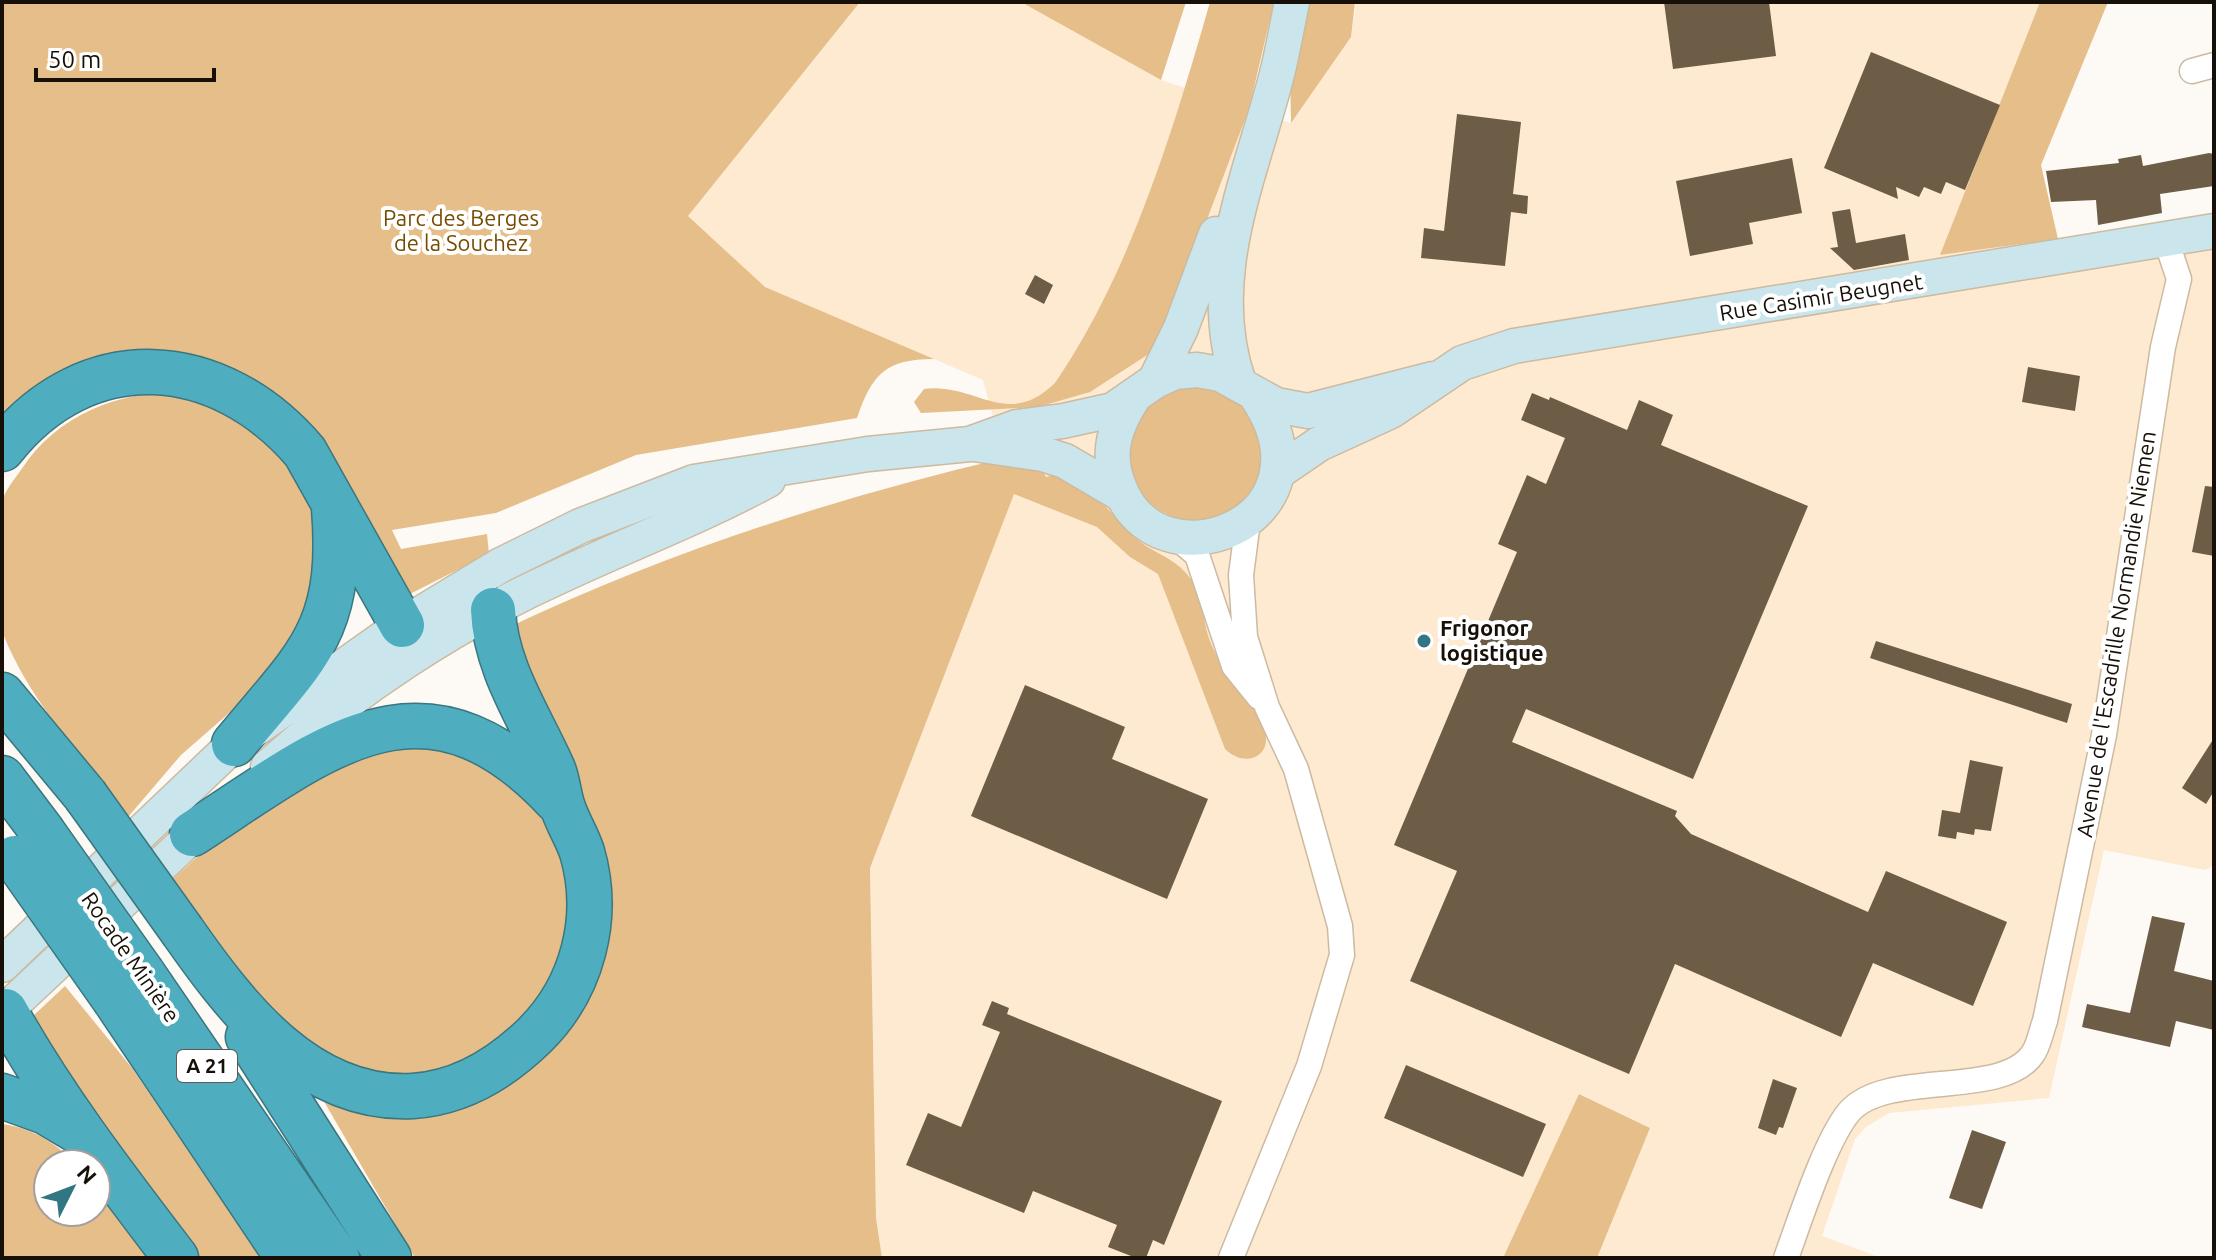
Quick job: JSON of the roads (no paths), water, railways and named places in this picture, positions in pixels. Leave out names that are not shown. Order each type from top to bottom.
[{"type":"highway","points":[[2,449],[41,410],[94,381],[120,374],[183,375],[242,395],[262,408],[305,452],[402,625]]},
{"type":"highway","points":[[234,744],[304,660],[326,619],[336,568],[333,501]]},
{"type":"highway","points":[[214,976],[263,1032],[291,1057],[328,1079],[358,1091],[391,1097],[432,1093],[471,1082],[500,1065],[540,1030],[567,992],[584,952],[590,919],[589,884],[581,849],[563,808],[554,771],[494,638],[493,610]]},
{"type":"highway","points":[[2,666],[38,734]]},
{"type":"highway","points":[[2,695],[38,734],[85,795],[214,976],[250,1040],[389,1258]]},
{"type":"highway","points":[[192,834],[321,750],[381,729],[411,727],[451,731],[493,746],[527,769],[563,808]]},
{"type":"highway","name":"Rocade Minière","points":[[2,778],[20,843],[337,1258]]},
{"type":"highway","name":"Rocade Minière","points":[[129,987],[288,1258]]},
{"type":"highway","points":[[3,1012],[64,1102],[78,1131],[176,1258]]},
{"type":"highway","points":[[2,1096],[46,1112],[78,1131]]},
{"type":"main road","points":[[1243,182],[1218,226],[1181,328],[1144,389],[1119,419],[1112,444],[1113,470],[1121,494],[1135,513],[1154,527],[1175,536],[1200,538],[1226,533],[1248,521],[1261,507],[1278,472],[1279,445],[1275,432],[1248,390],[1226,333],[1224,276],[1236,235],[1243,182],[1277,74],[1292,2]]},
{"type":"main road","name":"Rue Casimir Beugnet","points":[[1433,379],[1462,363],[1514,346],[2214,231]]},
{"type":"main road","points":[[970,444],[1017,427],[1113,410],[1175,372],[1197,370],[1220,374],[1276,405],[1308,411],[1433,379]]},
{"type":"main road","points":[[1278,472],[1319,444],[1391,411],[1433,379]]},
{"type":"main road","points":[[3,1012],[5,981],[12,956],[234,744],[402,625],[501,565],[580,526],[694,482],[868,454],[970,444],[1043,454],[1065,461],[1121,494]]},
{"type":"main road","points":[[3,1012],[192,834],[337,711],[456,631],[493,610],[557,577],[699,517],[793,467]]},
{"type":"main road","points":[[493,610],[504,581],[541,545]]},
{"type":"main road","points":[[402,625],[417,630],[456,631]]},
{"type":"street","name":"Avenue de l'Escadrille Normandie Niemen","points":[[1786,1258],[1825,1157],[1850,1111],[1880,1093],[2006,1074],[2032,1056],[2045,1021],[2104,735],[2163,347],[2179,279],[2166,240]]},
{"type":"street","points":[[1231,1258],[1309,1066],[1342,955],[1340,926],[1296,769],[1267,707],[1245,637],[1240,597],[1248,521]]},
{"type":"street","points":[[1175,536],[1197,555],[1234,666],[1267,707]]},
{"type":"place","name":"Frigonor logistique","points":[[1424,641]]},
{"type":"park label","name":"Parc des Berges de la Souchez","points":[[461,230]]}]
